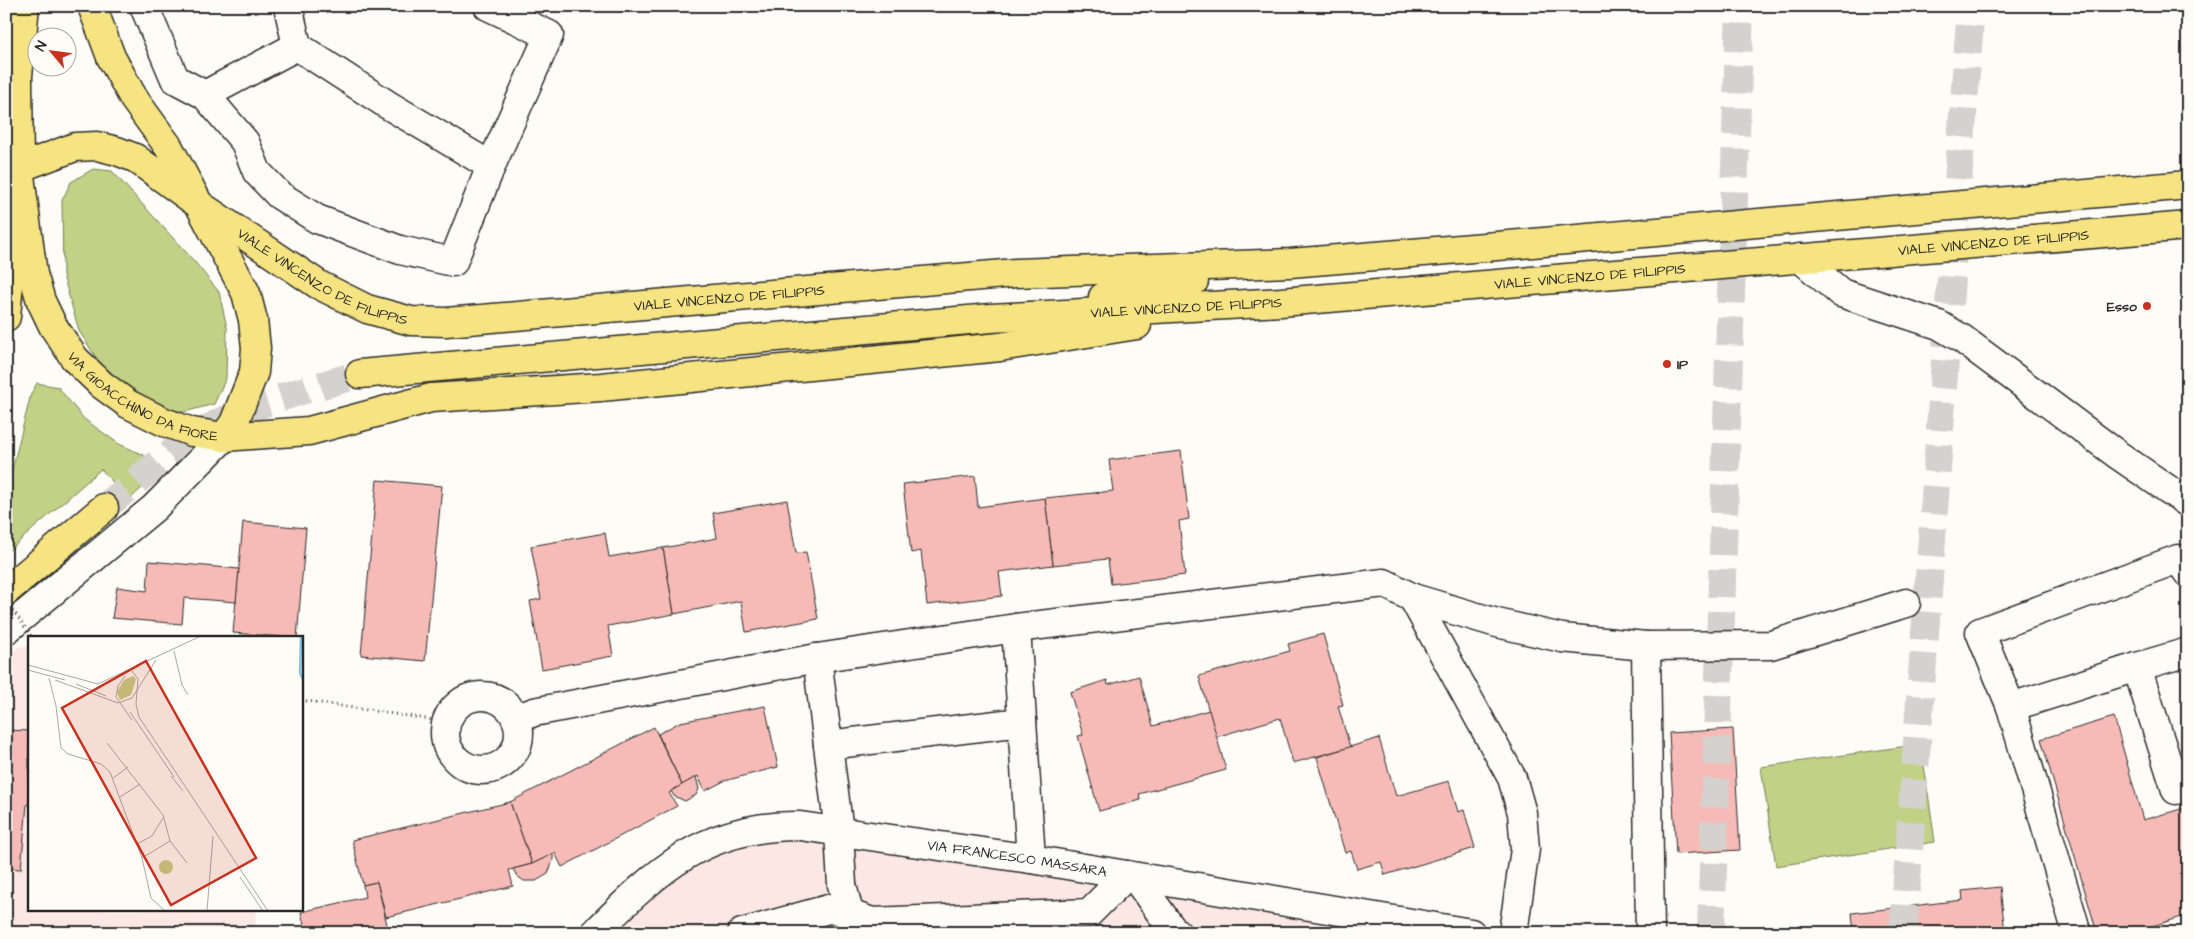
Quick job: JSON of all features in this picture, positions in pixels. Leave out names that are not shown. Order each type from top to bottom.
[{"type":"main road","name":"VIA GIOACCHINO DA FIORE","points":[[6,317],[19,168],[18,76],[25,6]]},
{"type":"main road","name":"VIA GIOACCHINO DA FIORE","points":[[19,168],[33,274],[41,301],[53,326],[75,359],[102,385],[128,404],[164,422],[192,432],[224,437],[234,423],[254,372],[256,348],[253,320],[246,294],[168,146],[134,99],[111,58],[92,6]]},
{"type":"main road","name":"VIA GIOACCHINO DA FIORE","points":[[19,168],[75,147],[97,146],[136,158],[201,206]]},
{"type":"main road","name":"VIALE VINCENZO DE FILIPPIS","points":[[201,206],[319,285],[366,309],[411,321],[446,322],[1016,273],[1290,263],[2188,185]]},
{"type":"main road","name":"VIALE VINCENZO DE FILIPPIS","points":[[360,374],[991,318],[1281,302],[2188,226]]},
{"type":"main road","name":"VIALE VINCENZO DE FILIPPIS","points":[[991,318],[1290,263]]},
{"type":"main road","points":[[224,437],[309,430],[431,398],[602,387],[1000,347],[1281,302]]},
{"type":"main road","points":[[6,590],[104,508]]},
{"type":"street","points":[[144,6],[174,79],[205,95],[245,142],[258,172],[279,195],[316,219],[400,250],[453,262],[491,166],[549,36],[488,6]]},
{"type":"street","points":[[288,6],[297,46],[388,105],[491,166]]},
{"type":"street","points":[[205,95],[297,46]]},
{"type":"street","points":[[1800,258],[1841,293],[1930,322],[1961,338],[2118,455],[2188,503]]},
{"type":"street","points":[[6,630],[154,508],[224,437]]},
{"type":"street","points":[[2077,933],[2012,707],[1980,632],[2178,559],[2188,573]]},
{"type":"street","points":[[516,720],[534,712],[816,658],[1016,628],[1384,583],[1413,598],[1497,623],[1562,638],[1646,646],[1770,645],[1906,603]]},
{"type":"street","points":[[1413,598],[1512,778],[1522,812],[1525,849],[1513,933]]},
{"type":"street","points":[[1016,628],[1031,859]]},
{"type":"street","points":[[1646,646],[1650,933]]},
{"type":"street","points":[[2012,707],[2188,652]]},
{"type":"street","points":[[816,658],[839,832],[842,884],[851,923]]},
{"type":"street","points":[[2137,667],[2176,790],[2188,786]]},
{"type":"street","points":[[483,696],[495,699],[505,704],[516,720],[519,736],[516,748],[510,758],[500,766],[488,770],[476,770],[464,766],[454,758],[448,747],[445,735],[447,722],[452,712],[461,703],[483,696]]},
{"type":"street","points":[[828,745],[1022,722]]},
{"type":"street","name":"VIA FRANCESCO MASSARA","points":[[605,930],[632,895],[686,853],[718,839],[747,830],[775,826],[800,826],[1031,859],[1471,933]]},
{"type":"street","points":[[742,933],[832,908],[851,923],[1089,913],[1131,876],[1177,933]]},
{"type":"path","points":[[7,602],[31,636]]},
{"type":"path","points":[[302,700],[447,722]]},
{"type":"shaded area","points":[[28,646],[28,912],[257,912],[254,933],[6,933],[6,657],[18,647]]},
{"type":"shaded area","points":[[744,825],[1402,933],[588,933]]},
{"type":"green space","points":[[93,169],[112,171],[194,261],[219,292],[227,328],[226,378],[214,404],[184,412],[154,406],[130,391],[99,362],[79,331],[63,275],[62,200],[71,182]]},
{"type":"green space","points":[[37,383],[58,387],[84,419],[119,444],[144,455],[145,485],[129,500],[101,469],[6,553],[6,494],[31,394]]},
{"type":"green space","points":[[1921,744],[1935,842],[1776,866],[1761,767]]},
{"type":"building","points":[[1181,451],[1189,519],[1179,521],[1185,575],[1111,584],[1108,559],[1053,565],[1045,498],[1113,491],[1109,460]]},
{"type":"building","points":[[975,476],[978,507],[1045,498],[1053,565],[999,572],[1002,596],[927,605],[921,551],[911,553],[903,484]]},
{"type":"building","points":[[377,480],[442,486],[425,661],[361,655]]},
{"type":"building","points":[[787,500],[796,553],[806,552],[818,619],[746,632],[741,601],[674,614],[663,548],[717,538],[713,513]]},
{"type":"building","points":[[243,522],[306,528],[297,636],[233,633]]},
{"type":"building","points":[[605,533],[609,557],[663,548],[674,614],[608,626],[613,656],[542,669],[530,601],[541,599],[531,546]]},
{"type":"building","points":[[149,561],[239,569],[236,602],[184,598],[182,624],[112,618],[117,587],[147,591]]},
{"type":"building","points":[[1323,634],[1343,705],[1338,706],[1350,747],[1293,763],[1280,718],[1216,737],[1199,676],[1290,651],[1288,644]]},
{"type":"building","points":[[1139,676],[1153,726],[1209,710],[1226,770],[1139,794],[1141,800],[1099,811],[1078,736],[1083,735],[1070,692],[1107,680],[1108,685]]},
{"type":"building","points":[[765,706],[778,767],[724,781],[705,791],[698,776],[682,785],[658,734],[680,722]]},
{"type":"building","points":[[2114,717],[2143,820],[2188,807],[2188,915],[2130,933],[2097,933],[2041,739]]},
{"type":"building","points":[[654,727],[682,785],[669,793],[677,806],[562,867],[555,853],[532,864],[510,802]]},
{"type":"building","points":[[1733,729],[1740,850],[1676,854],[1669,733]]},
{"type":"building","points":[[6,730],[28,731],[28,804],[21,869],[6,868]]},
{"type":"building","points":[[1379,738],[1396,796],[1449,781],[1458,812],[1464,810],[1475,848],[1385,875],[1381,862],[1357,869],[1351,851],[1345,853],[1317,757]]},
{"type":"building","points":[[696,777],[699,789],[696,795],[685,801],[674,796],[671,791]]},
{"type":"building","points":[[510,802],[532,864],[509,870],[513,886],[386,917],[377,882],[363,885],[352,840]]},
{"type":"building","points":[[553,854],[548,874],[536,881],[524,881],[517,876],[513,869],[532,864]]},
{"type":"building","points":[[377,882],[389,933],[306,933],[301,912],[365,897],[363,885]]},
{"type":"building","points":[[2000,887],[2005,933],[1854,933],[1852,913],[1963,900],[1962,891]]},
{"type":"tunnel","points":[[1711,933],[1740,6]]},
{"type":"tunnel","points":[[1903,933],[1971,6]]},
{"type":"tunnel","points":[[104,508],[186,442],[216,424],[268,402],[360,374]]},
{"type":"place","name":"Esso","points":[[2147,306]]},
{"type":"place","name":"IP","points":[[1667,364]]}]
